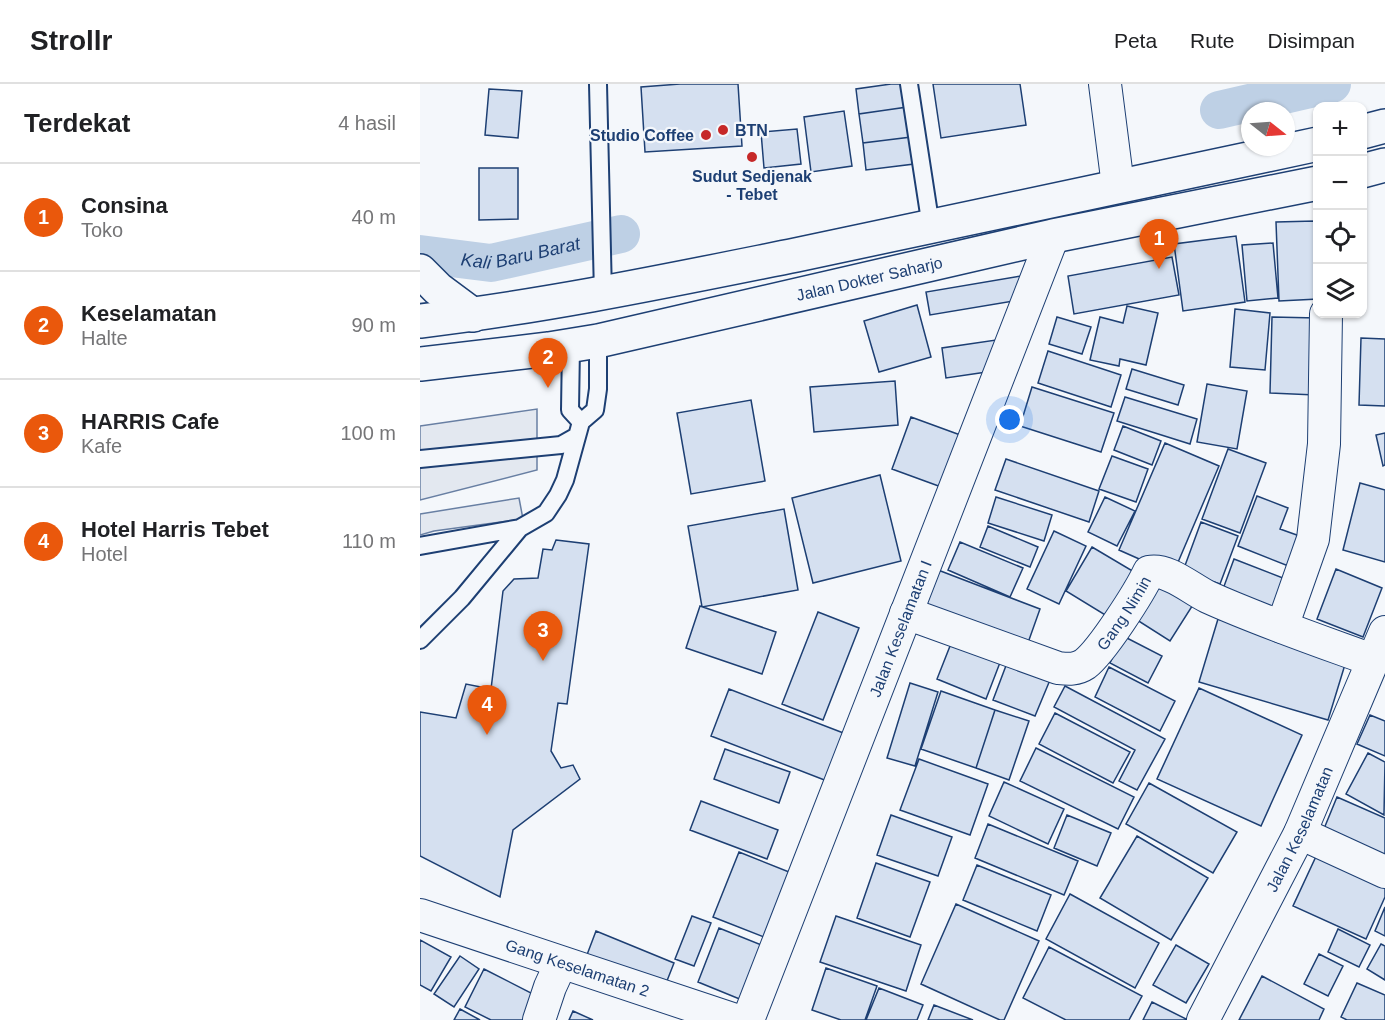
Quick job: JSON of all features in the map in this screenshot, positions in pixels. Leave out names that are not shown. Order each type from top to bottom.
[{"type":"main road","points":[[1367,131],[1385,126]]},
{"type":"main road","points":[[420,321],[473,315],[603,294],[932,227],[1313,145]]},
{"type":"main road","points":[[1367,170],[1385,165]]},
{"type":"main road","name":"Jalan Dokter Saharjo","points":[[420,364],[585,344],[1053,236],[1313,187]]},
{"type":"main road","points":[[429,280],[473,315]]},
{"type":"street","points":[[1105,84],[1118,186]]},
{"type":"street","name":"Jalan Keselamatan I","points":[[748,1020],[1053,236]]},
{"type":"street","points":[[1282,627],[1313,538],[1324,444],[1326,318]]},
{"type":"street","name":"Gang Nimin","points":[[906,613],[1058,668],[1072,670],[1085,664],[1107,638],[1149,572],[1155,571],[1164,573],[1207,596],[1282,627],[1372,660]]},
{"type":"street","name":"Jalan Keselamatan","points":[[1203,1020],[1300,833],[1385,632]]},
{"type":"street","points":[[1300,833],[1385,872]]},
{"type":"street","name":"Gang Keselamatan 2","points":[[420,915],[735,1020]]},
{"type":"street","points":[[539,1020],[561,963]]},
{"type":"lane","points":[[598,84],[603,294]]},
{"type":"lane","points":[[909,84],[932,227]]},
{"type":"lane","points":[[420,459],[561,445],[595,410],[598,389],[585,344]]},
{"type":"lane","points":[[420,546],[520,528],[546,513],[566,480],[579,429],[570,410],[585,344]]},
{"type":"lane","points":[[420,640],[462,598],[520,528]]},
{"type":"shaded area","points":[[537,409],[537,470],[420,500],[420,426]]},
{"type":"shaded area","points":[[519,498],[523,519],[434,531],[420,535],[420,514]]},
{"type":"building","points":[[738,84],[742,146],[645,152],[641,87]]},
{"type":"building","points":[[904,84],[907,107],[859,114],[856,89]]},
{"type":"building","points":[[933,84],[1020,84],[1026,125],[941,138]]},
{"type":"building","points":[[489,89],[522,91],[518,138],[485,135]]},
{"type":"building","points":[[907,107],[911,137],[863,143],[859,114]]},
{"type":"building","points":[[844,111],[852,166],[811,172],[804,117]]},
{"type":"building","points":[[797,129],[801,164],[764,168],[761,132]]},
{"type":"building","points":[[911,137],[914,164],[866,170],[863,143]]},
{"type":"building","points":[[479,168],[518,168],[518,219],[479,220]]},
{"type":"building","points":[[1313,221],[1313,299],[1279,301],[1276,222]]},
{"type":"building","points":[[1236,236],[1245,302],[1183,311],[1174,244]]},
{"type":"building","points":[[1273,243],[1278,298],[1247,301],[1242,245]]},
{"type":"building","points":[[1172,257],[1179,295],[1074,314],[1068,276]]},
{"type":"building","points":[[1021,276],[1025,299],[930,315],[926,292]]},
{"type":"building","points":[[917,305],[931,357],[879,372],[864,321]]},
{"type":"building","points":[[1127,306],[1158,313],[1146,365],[1120,359],[1119,366],[1090,360],[1100,317],[1123,323]]},
{"type":"building","points":[[1235,309],[1270,313],[1265,370],[1230,367]]},
{"type":"building","points":[[1057,317],[1091,327],[1082,354],[1049,344]]},
{"type":"building","points":[[1272,317],[1317,318],[1315,395],[1270,393]]},
{"type":"building","points":[[1361,338],[1385,339],[1385,406],[1359,405]]},
{"type":"building","points":[[996,340],[1000,370],[946,378],[942,348]]},
{"type":"building","points":[[1048,351],[1121,375],[1111,407],[1038,383]]},
{"type":"building","points":[[1132,369],[1184,385],[1178,405],[1126,389]]},
{"type":"building","points":[[895,381],[898,425],[814,432],[810,387]]},
{"type":"building","points":[[1207,384],[1247,391],[1237,449],[1197,442]]},
{"type":"building","points":[[1032,387],[1114,413],[1101,452],[1020,426]]},
{"type":"building","points":[[1125,397],[1197,419],[1190,444],[1117,421]]},
{"type":"building","points":[[751,400],[765,481],[691,494],[677,413]]},
{"type":"building","points":[[911,417],[963,436],[944,488],[892,469]]},
{"type":"building","points":[[1123,426],[1161,441],[1152,465],[1114,450]]},
{"type":"building","points":[[1385,433],[1385,465],[1383,466],[1376,435]]},
{"type":"building","points":[[1165,443],[1219,466],[1173,574],[1119,550]]},
{"type":"building","points":[[1228,449],[1266,463],[1240,533],[1202,519]]},
{"type":"building","points":[[1112,456],[1148,469],[1136,502],[1099,489]]},
{"type":"building","points":[[1006,459],[1099,491],[1089,522],[995,490]]},
{"type":"building","points":[[880,475],[901,561],[813,583],[792,498]]},
{"type":"building","points":[[1360,483],[1385,490],[1385,562],[1343,550]]},
{"type":"building","points":[[1257,496],[1288,508],[1280,529],[1308,539],[1296,569],[1238,546]]},
{"type":"building","points":[[996,497],[1052,515],[1044,541],[988,523]]},
{"type":"building","points":[[1105,497],[1135,511],[1117,546],[1088,532]]},
{"type":"building","points":[[784,509],[798,590],[702,607],[688,526]]},
{"type":"building","points":[[1201,522],[1238,536],[1220,584],[1183,571]]},
{"type":"building","points":[[988,526],[1038,547],[1030,567],[980,547]]},
{"type":"building","points":[[1054,531],[1086,546],[1059,604],[1027,589]]},
{"type":"building","points":[[556,540],[589,544],[567,704],[558,703],[551,751],[561,768],[573,765],[580,779],[513,830],[500,897],[420,856],[420,712],[456,718],[466,684],[491,689],[503,591],[514,579],[538,578],[543,549],[552,550]]},
{"type":"building","points":[[960,542],[1023,568],[1010,597],[948,570]]},
{"type":"building","points":[[1092,547],[1141,576],[1115,621],[1066,591]]},
{"type":"building","points":[[1234,559],[1288,580],[1277,611],[1223,589]]},
{"type":"building","points":[[1336,569],[1382,588],[1363,637],[1317,619]]},
{"type":"building","points":[[938,570],[1040,609],[1024,654],[920,614]]},
{"type":"building","points":[[1163,579],[1196,600],[1170,641],[1137,620]]},
{"type":"building","points":[[700,606],[776,632],[762,674],[686,648]]},
{"type":"building","points":[[818,612],[859,628],[823,720],[782,704]]},
{"type":"building","points":[[1218,619],[1347,658],[1328,720],[1199,682]]},
{"type":"building","points":[[1123,636],[1162,656],[1148,683],[1110,663]]},
{"type":"building","points":[[952,641],[1001,660],[986,699],[937,679]]},
{"type":"building","points":[[1007,663],[1050,680],[1035,716],[993,700]]},
{"type":"building","points":[[1109,667],[1175,701],[1160,731],[1095,697]]},
{"type":"building","points":[[910,683],[938,692],[915,766],[887,758]]},
{"type":"building","points":[[1065,686],[1165,739],[1137,790],[1119,781],[1135,750],[1054,707]]},
{"type":"building","points":[[1199,688],[1302,735],[1261,826],[1157,779]]},
{"type":"building","points":[[729,689],[846,734],[827,781],[711,736]]},
{"type":"building","points":[[941,691],[995,710],[976,768],[921,749]]},
{"type":"building","points":[[995,710],[1029,721],[1009,780],[976,768]]},
{"type":"building","points":[[1055,713],[1130,752],[1113,783],[1039,744]]},
{"type":"building","points":[[1370,715],[1385,721],[1385,756],[1357,744]]},
{"type":"building","points":[[1036,748],[1134,797],[1118,829],[1020,781]]},
{"type":"building","points":[[725,749],[790,772],[779,803],[714,779]]},
{"type":"building","points":[[1368,753],[1385,762],[1384,815],[1346,794]]},
{"type":"building","points":[[919,759],[988,784],[970,835],[900,810]]},
{"type":"building","points":[[1004,782],[1064,809],[1048,844],[989,816]]},
{"type":"building","points":[[1149,783],[1237,832],[1213,873],[1126,824]]},
{"type":"building","points":[[1337,797],[1385,818],[1385,864],[1321,836]]},
{"type":"building","points":[[701,801],[778,830],[767,859],[690,830]]},
{"type":"building","points":[[891,815],[952,837],[938,876],[877,855]]},
{"type":"building","points":[[1067,815],[1111,833],[1097,866],[1054,848]]},
{"type":"building","points":[[988,824],[1078,861],[1064,895],[975,858]]},
{"type":"building","points":[[1137,836],[1208,878],[1171,940],[1100,898]]},
{"type":"building","points":[[1319,850],[1385,880],[1385,897],[1366,939],[1293,906]]},
{"type":"building","points":[[739,852],[794,874],[769,939],[713,917]]},
{"type":"building","points":[[876,863],[930,882],[910,937],[857,918]]},
{"type":"building","points":[[977,865],[1051,895],[1037,931],[963,900]]},
{"type":"building","points":[[1070,894],[1159,943],[1135,988],[1046,939]]},
{"type":"building","points":[[956,904],[1039,941],[1004,1020],[921,984]]},
{"type":"building","points":[[1385,907],[1385,936],[1375,931]]},
{"type":"building","points":[[692,916],[711,923],[694,966],[675,959]]},
{"type":"building","points":[[836,916],[921,945],[906,991],[820,962]]},
{"type":"building","points":[[719,928],[764,946],[742,1000],[698,982]]},
{"type":"building","points":[[1338,929],[1370,945],[1359,967],[1328,952]]},
{"type":"building","points":[[596,931],[674,963],[663,991],[585,960]]},
{"type":"building","points":[[420,940],[451,957],[431,991],[420,985]]},
{"type":"building","points":[[1381,944],[1385,946],[1385,980],[1367,969]]},
{"type":"building","points":[[1176,945],[1209,964],[1186,1003],[1153,985]]},
{"type":"building","points":[[1049,947],[1142,996],[1129,1020],[1066,1020],[1023,998]]},
{"type":"building","points":[[1319,954],[1343,966],[1328,996],[1304,984]]},
{"type":"building","points":[[460,956],[479,969],[454,1007],[434,994]]},
{"type":"building","points":[[826,968],[877,986],[865,1020],[841,1020],[812,1010]]},
{"type":"building","points":[[484,969],[535,995],[523,1020],[491,1020],[465,1007]]},
{"type":"building","points":[[1262,976],[1324,1009],[1319,1020],[1239,1020]]},
{"type":"building","points":[[1357,983],[1385,995],[1385,1020],[1347,1020],[1341,1017]]},
{"type":"building","points":[[879,988],[923,1005],[917,1020],[866,1020]]},
{"type":"building","points":[[1152,1002],[1188,1020],[1143,1020]]},
{"type":"building","points":[[934,1005],[973,1020],[928,1020]]},
{"type":"building","points":[[460,1009],[480,1020],[454,1020]]},
{"type":"building","points":[[573,1011],[593,1020],[569,1020]]},
{"type":"waterway","name":"Kali Baru Barat","points":[[1219,110],[1332,84]]},
{"type":"waterway","name":"Kali Baru Barat","points":[[420,254],[491,263],[621,234]]},
{"type":"place","name":"BTN","points":[[723,130]]},
{"type":"place","name":"Studio Coffee","points":[[706,135]]},
{"type":"place","name":"Sudut Sedjenak - Tebet","points":[[752,157]]},
{"type":"place","name":"Consina","points":[[1159,269]]},
{"type":"place","name":"Keselamatan","points":[[548,388]]},
{"type":"place","name":"HARRIS Cafe","points":[[543,661]]},
{"type":"place","name":"Hotel Harris Tebet","points":[[487,735]]}]
